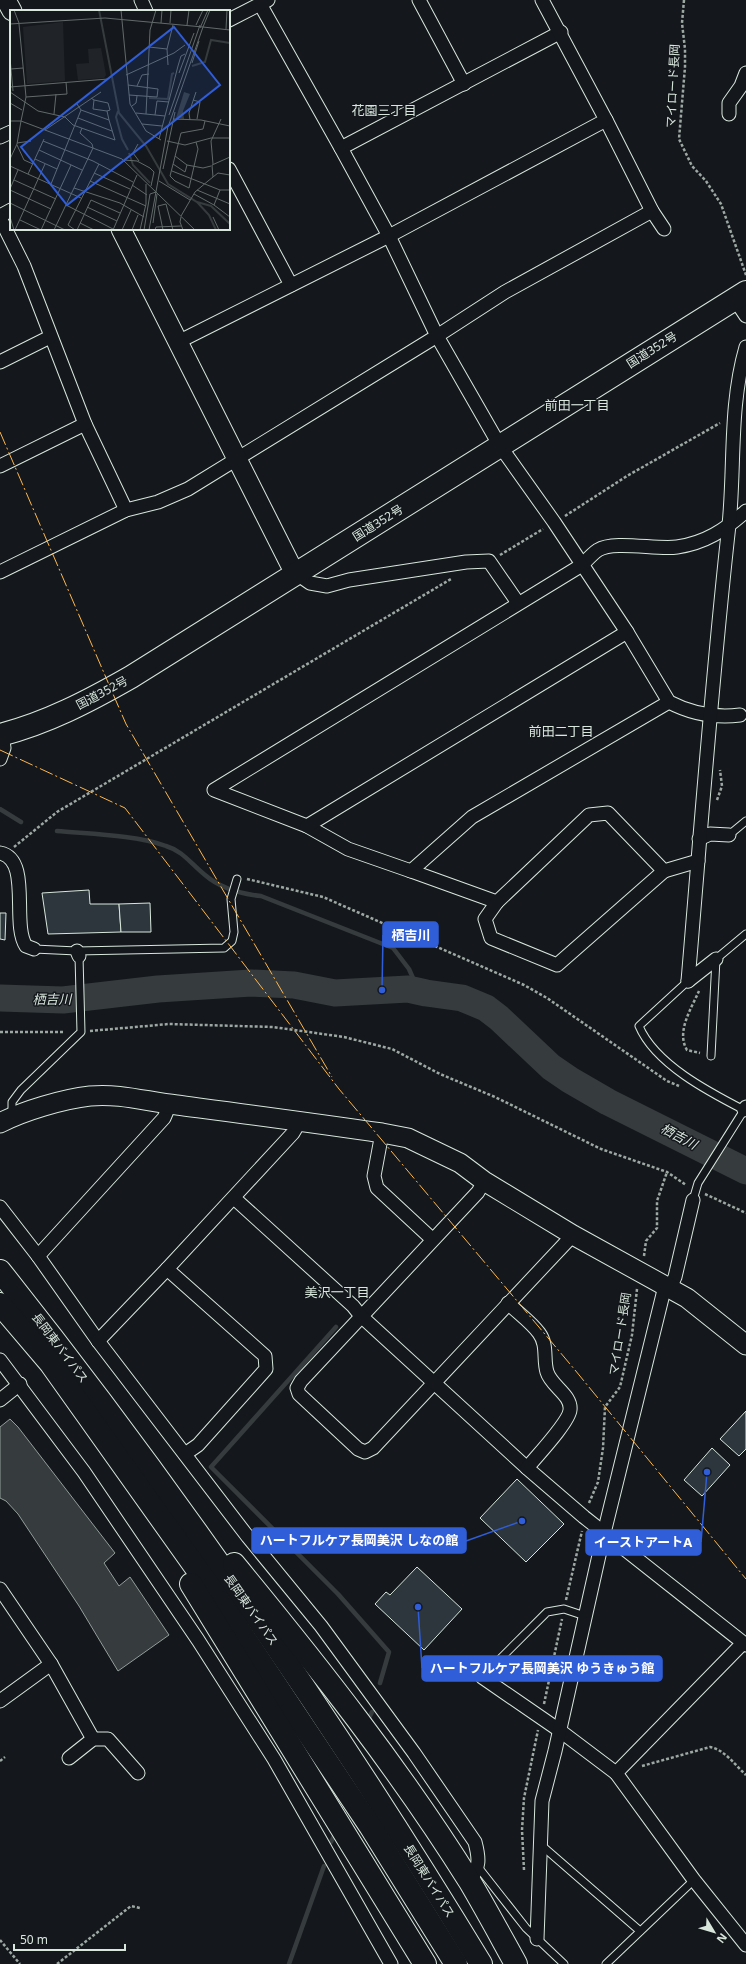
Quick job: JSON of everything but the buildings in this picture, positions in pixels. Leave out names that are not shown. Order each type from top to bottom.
[{"type":"highway","name":"国道352号","points":[[1,735],[24,728],[82,705],[131,678],[740,295]]},
{"type":"highway","name":"長岡東バイパス","points":[[0,1271],[155,1474],[280,1652],[331,1728],[481,1964]]},
{"type":"highway","name":"長岡東バイパス","points":[[0,1304],[51,1364],[226,1610],[370,1826],[456,1964]]},
{"type":"highway","points":[[0,1307],[175,1559],[256,1687],[425,1964]]},
{"type":"highway","points":[[155,1474],[232,1562],[298,1642],[406,1787],[474,1875],[516,1964]]},
{"type":"street","points":[[6,0],[11,10]]},
{"type":"street","points":[[141,0],[146,10]]},
{"type":"street","points":[[419,0],[464,84]]},
{"type":"street","points":[[542,0],[561,32],[652,211],[664,229]]},
{"type":"street","points":[[230,19],[264,2],[388,236],[437,336],[500,446],[554,522],[626,632],[668,702],[709,716],[743,718]]},
{"type":"street","points":[[341,148],[561,32]]},
{"type":"street","points":[[729,114],[729,103],[741,86],[746,73]]},
{"type":"street","points":[[178,342],[388,236],[606,120]]},
{"type":"street","points":[[0,137],[10,132]]},
{"type":"street","points":[[230,171],[291,284]]},
{"type":"street","points":[[10,211],[0,217],[24,266],[85,424],[126,510]]},
{"type":"street","points":[[0,572],[126,510],[158,502],[188,489],[437,336],[505,292],[652,211]]},
{"type":"street","points":[[122,230],[290,564],[297,574],[310,583],[327,586],[350,580],[466,562],[489,561],[518,603]]},
{"type":"street","points":[[740,295],[746,316]]},
{"type":"street","points":[[0,362],[50,336]]},
{"type":"street","points":[[688,980],[709,716],[728,526],[733,416],[746,347]]},
{"type":"street","points":[[0,466],[85,424]]},
{"type":"street","points":[[497,902],[411,870],[348,849],[307,826],[214,790],[582,565],[599,550],[616,546],[676,547],[701,542],[728,526],[746,511]]},
{"type":"street","points":[[307,826],[626,632]]},
{"type":"street","points":[[411,870],[472,817],[668,702]]},
{"type":"street","points":[[0,759],[3,756],[4,748],[1,735]]},
{"type":"street","points":[[664,870],[608,813],[599,812],[590,815],[497,902],[485,919],[491,938],[557,965],[664,870],[698,861]]},
{"type":"street","points":[[699,839],[710,834],[729,835]]},
{"type":"street","points":[[2,854],[14,863],[19,876],[19,931],[22,941],[26,946],[34,949]]},
{"type":"street","points":[[688,980],[716,959]]},
{"type":"street","points":[[6,1120],[48,1106],[89,1096],[121,1096],[408,1138],[436,1150],[460,1163],[484,1181],[573,1235],[687,1298],[746,1345]]},
{"type":"street","points":[[38,1256],[164,1118],[170,1104]]},
{"type":"street","points":[[98,1341],[234,1198],[293,1132],[300,1121]]},
{"type":"street","points":[[382,1133],[374,1176],[377,1188],[432,1239]]},
{"type":"street","points":[[484,1181],[478,1192],[432,1239],[301,1381],[297,1388],[299,1394],[358,1449],[365,1452],[373,1448],[573,1235]]},
{"type":"street","points":[[537,1939],[542,1801],[604,1532],[667,1287],[674,1277],[698,1197]]},
{"type":"street","points":[[234,1198],[353,1306],[361,1316],[433,1384],[527,1468],[604,1532],[745,1644],[616,1774]]},
{"type":"street","points":[[0,1207],[38,1256],[98,1341],[248,1537],[321,1626],[414,1753],[475,1842],[479,1857],[474,1875]]},
{"type":"street","points":[[167,1269],[265,1356],[266,1362],[266,1369],[198,1445],[185,1454]]},
{"type":"street","points":[[508,1303],[539,1333],[545,1346],[546,1371],[550,1379],[569,1400],[571,1409],[563,1424],[527,1468]]},
{"type":"street","points":[[0,1360],[20,1384],[128,1535],[198,1640],[274,1759],[391,1964]]},
{"type":"street","points":[[0,1400],[20,1384]]},
{"type":"street","points":[[0,1589],[51,1664],[93,1739]]},
{"type":"street","points":[[0,1701],[51,1664]]},
{"type":"street","points":[[482,1677],[559,1730],[616,1774],[694,1880],[746,1945]]},
{"type":"street","points":[[69,1758],[93,1739],[108,1739],[138,1774]]},
{"type":"lane","points":[[729,835],[746,821]]},
{"type":"lane","points":[[34,949],[78,953],[224,948],[232,941],[234,932],[231,898],[237,879]]},
{"type":"lane","points":[[711,1056],[716,959],[746,934]]},
{"type":"lane","points":[[6,1120],[12,1102],[22,1090],[81,1030],[78,953]]},
{"type":"lane","points":[[688,980],[639,1026],[643,1036],[656,1051],[683,1075],[708,1091],[745,1108],[698,1183],[698,1197]]},
{"type":"lane","points":[[482,1677],[547,1612],[564,1608],[585,1616]]},
{"type":"lane","points":[[540,1844],[640,1931]]},
{"type":"lane","points":[[474,1875],[537,1939],[564,1964]]},
{"type":"lane","points":[[606,1964],[694,1880]]},
{"type":"path","name":"マイロード長岡","points":[[684,0],[682,23],[685,49],[685,67],[679,139],[692,166],[706,181],[721,204],[746,275]]},
{"type":"path","points":[[489,561],[627,476],[733,416]]},
{"type":"path","points":[[2,854],[57,812],[454,577]]},
{"type":"path","points":[[237,879],[253,879],[323,897],[524,985],[547,998],[667,1081],[680,1087]]},
{"type":"path","points":[[0,1032],[81,1030],[147,1025],[219,1024],[273,1027],[344,1037],[392,1049],[440,1074],[495,1097],[601,1149],[667,1172],[688,1186]]},
{"type":"path","points":[[644,1262],[646,1241],[657,1228],[656,1201],[667,1172]]},
{"type":"path","points":[[698,1197],[746,1213]]},
{"type":"path","name":"マイロード長岡","points":[[589,1503],[598,1482],[603,1448],[605,1407],[620,1388],[632,1335],[637,1286]]},
{"type":"path","points":[[567,1598],[582,1532]]},
{"type":"path","points":[[543,1708],[562,1618]]},
{"type":"path","points":[[616,1774],[710,1747],[717,1748],[724,1753],[746,1775]]},
{"type":"path","points":[[0,1761],[5,1757]]},
{"type":"path","points":[[57,1964],[131,1906],[140,1908]]},
{"type":"path","points":[[0,1940],[20,1964]]},
{"type":"shaded area","points":[[10,1419],[18,1427],[115,1553],[104,1563],[119,1586],[130,1577],[169,1635],[118,1671],[79,1606],[18,1514],[6,1501],[0,1498],[0,1427]]},
{"type":"waterway","points":[[0,809],[21,822]]},
{"type":"waterway","points":[[57,831],[141,839],[172,848],[182,854],[211,880],[224,887],[246,894],[261,896],[393,948],[409,969],[416,985],[426,993]]},
{"type":"waterway","name":"栖吉川","points":[[0,998],[63,1000],[158,989],[251,983],[294,985],[335,993],[408,989],[462,998],[486,1008],[499,1018],[551,1067],[570,1080],[608,1102],[746,1171]]},
{"type":"waterway","points":[[336,1327],[211,1467],[338,1594],[389,1652],[380,1683]]},
{"type":"waterway","points":[[369,1718],[372,1712]]},
{"type":"waterway","points":[[331,1842],[335,1834]]},
{"type":"waterway","points":[[289,1964],[324,1866]]},
{"type":"power","points":[[0,432],[126,724],[332,1077]]},
{"type":"power","points":[[0,750],[125,808],[339,1089],[575,1370],[746,1579]]},
{"type":"place","name":"栖吉川","points":[[382,990]]},
{"type":"place","name":"イーストアートA","points":[[707,1472]]},
{"type":"place","name":"ハートフルケア長岡美沢 しなの館","points":[[522,1521]]},
{"type":"place","name":"ハートフルケア長岡美沢 ゆうきゅう館","points":[[418,1607]]},
{"type":"district","name":"花園三丁目","points":[[384,110]]},
{"type":"district","name":"前田一丁目","points":[[577,405]]},
{"type":"district","name":"前田二丁目","points":[[561,731]]},
{"type":"district","name":"美沢一丁目","points":[[337,1292]]}]
